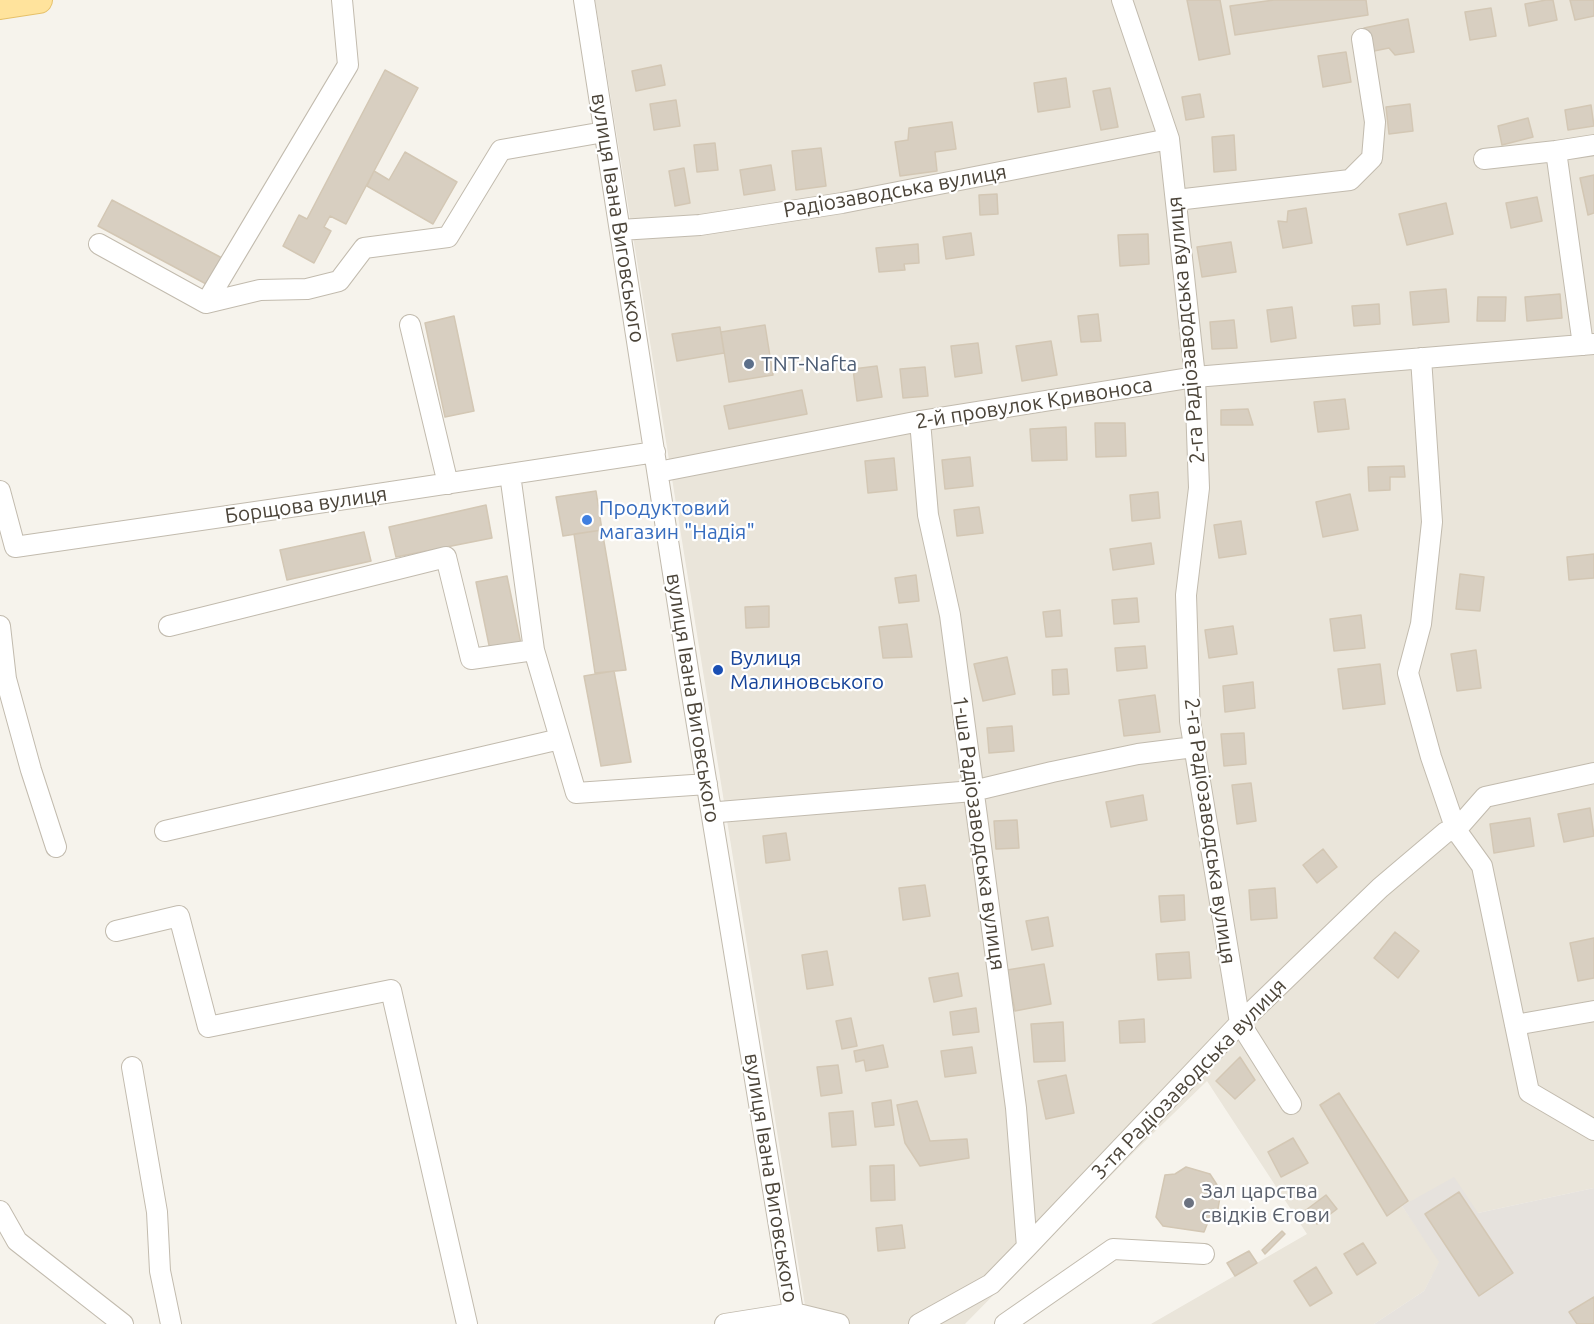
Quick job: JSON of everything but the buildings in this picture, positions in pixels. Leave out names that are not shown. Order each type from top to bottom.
[{"type":"main road","points":[[0,6],[39,0]]},
{"type":"street","points":[[206,303],[348,65],[342,0]]},
{"type":"street","name":"вулиця Івана Виговського","points":[[584,0],[707,784],[795,1319]]},
{"type":"street","name":"2-га Радіозаводська вулиця","points":[[1122,0],[1169,139],[1195,377],[1199,488],[1186,595],[1190,721],[1240,1023]]},
{"type":"street","points":[[1176,200],[1350,180],[1372,158],[1375,122],[1362,39]]},
{"type":"street","points":[[99,244],[206,303],[260,290],[307,289],[339,282],[364,248],[448,237],[501,150],[604,132]]},
{"type":"street","name":"Радіозаводська вулиця","points":[[620,230],[700,225],[842,203],[1169,139]]},
{"type":"street","points":[[1484,159],[1594,145]]},
{"type":"street","points":[[1556,151],[1589,344]]},
{"type":"street","points":[[410,325],[448,483]]},
{"type":"street","name":"2-й провулок Кривоноса","points":[[658,472],[920,421],[1195,377],[1589,344]]},
{"type":"street","points":[[1422,358],[1432,522],[1421,624],[1408,673],[1431,757],[1456,830],[1482,866],[1528,1092],[1594,1130]]},
{"type":"street","name":"1-ша Радіозаводська вулиця","points":[[920,421],[928,515],[950,615],[1016,1108],[1027,1247]]},
{"type":"street","name":"Борщова вулиця","points":[[0,491],[7,552],[655,452]]},
{"type":"street","points":[[510,474],[534,650],[576,793],[707,784]]},
{"type":"street","points":[[169,626],[446,557],[471,659],[534,650]]},
{"type":"street","points":[[0,626],[6,678],[31,770],[56,847]]},
{"type":"street","points":[[165,831],[560,739]]},
{"type":"street","points":[[712,814],[973,791],[1138,754],[1194,747]]},
{"type":"street","name":"3-тя Радіозаводська вулиця","points":[[919,1324],[991,1284],[1240,1023],[1380,888],[1446,832],[1456,830],[1485,797],[1594,773]]},
{"type":"street","points":[[116,931],[179,916],[208,1027],[391,990],[467,1324]]},
{"type":"street","points":[[1515,1025],[1594,1011]]},
{"type":"street","points":[[1240,1023],[1291,1104]]},
{"type":"street","points":[[132,1067],[157,1212],[160,1270],[171,1324]]},
{"type":"street","points":[[0,1211],[17,1241],[123,1324]]},
{"type":"street","points":[[1005,1324],[1113,1249],[1204,1254]]},
{"type":"street","points":[[725,1324],[795,1319],[839,1324]]},
{"type":"shaded area","points":[[595,0],[1594,0],[1594,1188],[1478,1213],[1402,1206],[1440,1261],[1424,1291],[1374,1324],[1151,1324],[1307,1234],[1207,1081],[965,1324],[808,1324]]},
{"type":"shaded area","points":[[1454,1177],[1478,1213],[1594,1188],[1594,1324],[1374,1324],[1424,1291],[1439,1262],[1402,1206]]},
{"type":"place","name":"TNT-Nafta","points":[[749,364]]},
{"type":"place","name":"Продуктовий магазин \"Надія\"","points":[[587,520]]},
{"type":"place","name":"Вулиця Малиновського","points":[[718,670]]},
{"type":"place","name":"Зал царства свідків Єгови","points":[[1189,1203]]}]
